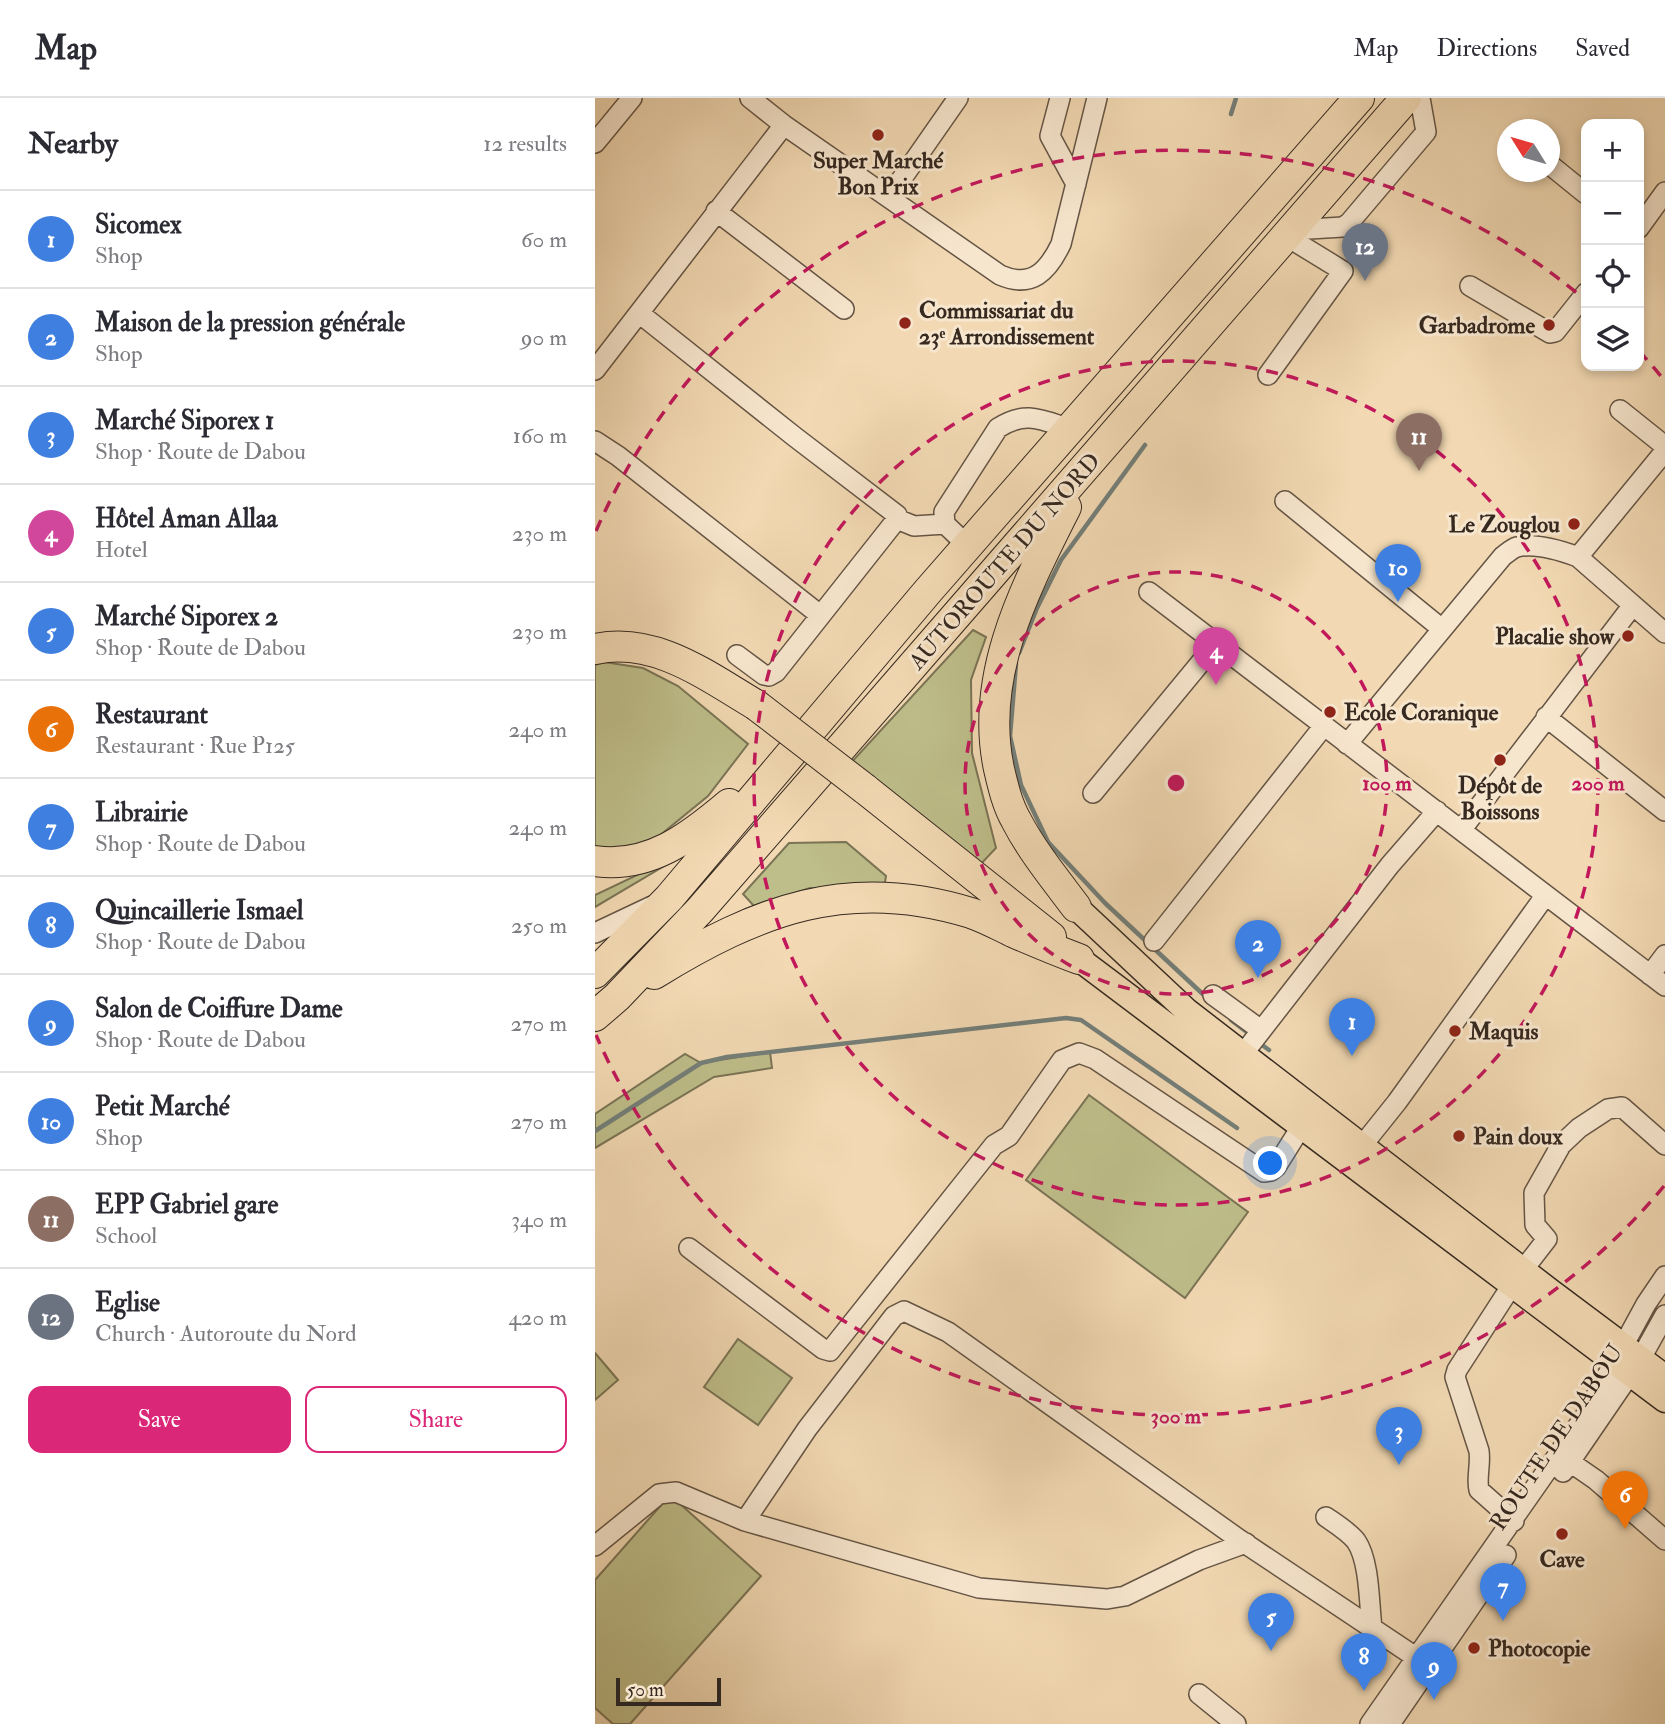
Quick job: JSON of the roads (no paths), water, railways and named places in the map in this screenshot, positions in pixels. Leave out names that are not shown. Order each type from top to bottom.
[{"type":"highway","name":"AUTOROUTE DU NORD","points":[[595,973],[669,898],[783,760],[968,545],[1359,98]]},
{"type":"highway","name":"AUTOROUTE DU NORD","points":[[595,1016],[617,997],[700,910],[1406,98]]},
{"type":"highway","points":[[1076,907],[1035,852],[1014,818],[1003,788],[995,749],[994,707],[1000,665],[1014,616],[1084,469]]},
{"type":"highway","points":[[595,649],[626,646],[680,661],[756,705],[1079,960]]},
{"type":"highway","points":[[595,861],[611,864],[632,862],[657,854],[700,828],[783,760]]},
{"type":"highway","points":[[617,997],[692,951],[757,920],[808,904],[857,896],[921,901],[973,914],[1079,960]]},
{"type":"main road","points":[[1076,907],[1148,976],[1252,1041],[1355,1154]]},
{"type":"main road","points":[[1079,960],[1301,1126],[1355,1154],[1628,1360],[1665,1400]]},
{"type":"main road","points":[[1628,1360],[1665,1377]]},
{"type":"street","points":[[595,143],[632,98]]},
{"type":"street","points":[[750,98],[777,112],[889,197],[1000,275],[1016,280],[1038,275],[1052,264],[1061,244],[1097,98]]},
{"type":"street","points":[[889,197],[958,98]]},
{"type":"street","points":[[1060,98],[1050,136],[1076,184]]},
{"type":"street","points":[[1289,233],[1343,227],[1349,223],[1426,132],[1420,98]]},
{"type":"street","points":[[595,370],[716,211],[777,112]]},
{"type":"street","points":[[1560,173],[1581,190]]},
{"type":"street","points":[[1644,221],[1665,192]]},
{"type":"street","points":[[716,211],[844,309]]},
{"type":"street","points":[[1268,375],[1343,271],[1289,233]]},
{"type":"street","points":[[1470,286],[1550,334],[1555,332],[1581,299]]},
{"type":"street","points":[[639,313],[795,437],[894,511],[897,519]]},
{"type":"street","points":[[1578,557],[1665,449],[1620,410]]},
{"type":"street","points":[[968,545],[945,524],[944,512],[998,428],[1009,421],[1027,416],[1070,429]]},
{"type":"street","points":[[595,441],[618,456],[820,615]]},
{"type":"street","points":[[1285,501],[1442,629]]},
{"type":"street","points":[[897,519],[914,526],[945,524]]},
{"type":"street","points":[[737,655],[764,675],[769,676],[776,672],[897,519]]},
{"type":"street","points":[[1347,744],[1503,556],[1517,547],[1544,548],[1578,557],[1665,634]]},
{"type":"street","points":[[1150,592],[1657,980],[1665,956]]},
{"type":"street","points":[[1462,830],[1633,605]]},
{"type":"street","points":[[1094,793],[1216,644]]},
{"type":"street","points":[[1546,717],[1665,811]]},
{"type":"street","points":[[1154,941],[1323,726]]},
{"type":"street","points":[[1213,995],[1252,1041],[1390,865],[1437,811]]},
{"type":"street","points":[[1355,1154],[1397,1101],[1545,896]]},
{"type":"street","points":[[595,933],[669,898]]},
{"type":"street","points":[[689,1248],[829,1351],[994,1145],[1009,1136],[1062,1060],[1079,1054],[1095,1059],[1264,1172],[1276,1167],[1301,1126]]},
{"type":"street","points":[[1514,1521],[1479,1490],[1479,1451],[1455,1377],[1457,1370],[1517,1278],[1547,1239],[1535,1225],[1534,1193],[1561,1145],[1579,1128],[1608,1109],[1622,1107],[1665,1145]]},
{"type":"street","name":"ROUTE DE DABOU","points":[[1390,1724],[1570,1462],[1628,1360],[1646,1304],[1665,1276]]},
{"type":"street","points":[[745,1521],[807,1429],[894,1316],[904,1311],[948,1332],[1246,1543],[1417,1658]]},
{"type":"street","name":"ROUTE DE DABOU","points":[[1370,1724],[1585,1416],[1665,1315]]},
{"type":"street","points":[[1570,1462],[1596,1480],[1665,1540]]},
{"type":"street","points":[[595,1546],[659,1494],[676,1492],[745,1521],[979,1588],[1107,1599],[1125,1596],[1189,1564],[1246,1543]]},
{"type":"street","points":[[1327,1517],[1355,1539],[1361,1550],[1372,1629]]},
{"type":"street","points":[[1199,1694],[1237,1724]]},
{"type":"waterway","points":[[1231,114],[1236,98]]},
{"type":"waterway","points":[[1019,653],[1037,608],[1061,560],[1145,445]]},
{"type":"waterway","points":[[1016,664],[1010,736],[1021,785],[1048,842],[1105,903],[1207,998]]},
{"type":"waterway","points":[[595,1131],[701,1063],[727,1057],[1066,1018],[1081,1020],[1237,1128]]},
{"type":"waterway","points":[[1231,1020],[1252,1036]]},
{"type":"waterway","points":[[1258,1042],[1269,1050]]},
{"type":"place","name":"Super Marché Bon Prix","points":[[878,135]]},
{"type":"place","name":"Eglise","points":[[1365,281]]},
{"type":"place","name":"Commissariat du 23ᵉ Arrondissement","points":[[905,323]]},
{"type":"place","name":"Garbadrome","points":[[1549,325]]},
{"type":"place","name":"EPP Gabriel gare","points":[[1419,471]]},
{"type":"place","name":"Le Zouglou","points":[[1574,524]]},
{"type":"place","name":"Petit Marché","points":[[1398,602]]},
{"type":"place","name":"Placalie show","points":[[1628,636]]},
{"type":"place","name":"Hôtel Aman Allaa","points":[[1216,685]]},
{"type":"place","name":"Ecole Coranique","points":[[1330,712]]},
{"type":"place","name":"Dépôt de Boissons","points":[[1500,760]]},
{"type":"place","name":"Maison de la pression générale","points":[[1258,978]]},
{"type":"place","name":"Maquis","points":[[1455,1031]]},
{"type":"place","name":"Sicomex","points":[[1352,1056]]},
{"type":"place","name":"Pain doux","points":[[1459,1136]]},
{"type":"place","name":"Marché Siporex 1","points":[[1399,1465]]},
{"type":"place","name":"Restaurant","points":[[1625,1529]]},
{"type":"place","name":"Cave","points":[[1562,1534]]},
{"type":"place","name":"Librairie","points":[[1503,1621]]},
{"type":"place","name":"Photocopie","points":[[1474,1648]]},
{"type":"place","name":"Marché Siporex 2","points":[[1271,1651]]},
{"type":"place","name":"Quincaillerie Ismael","points":[[1364,1691]]},
{"type":"place","name":"Salon de Coiffure Dame","points":[[1434,1700]]}]
